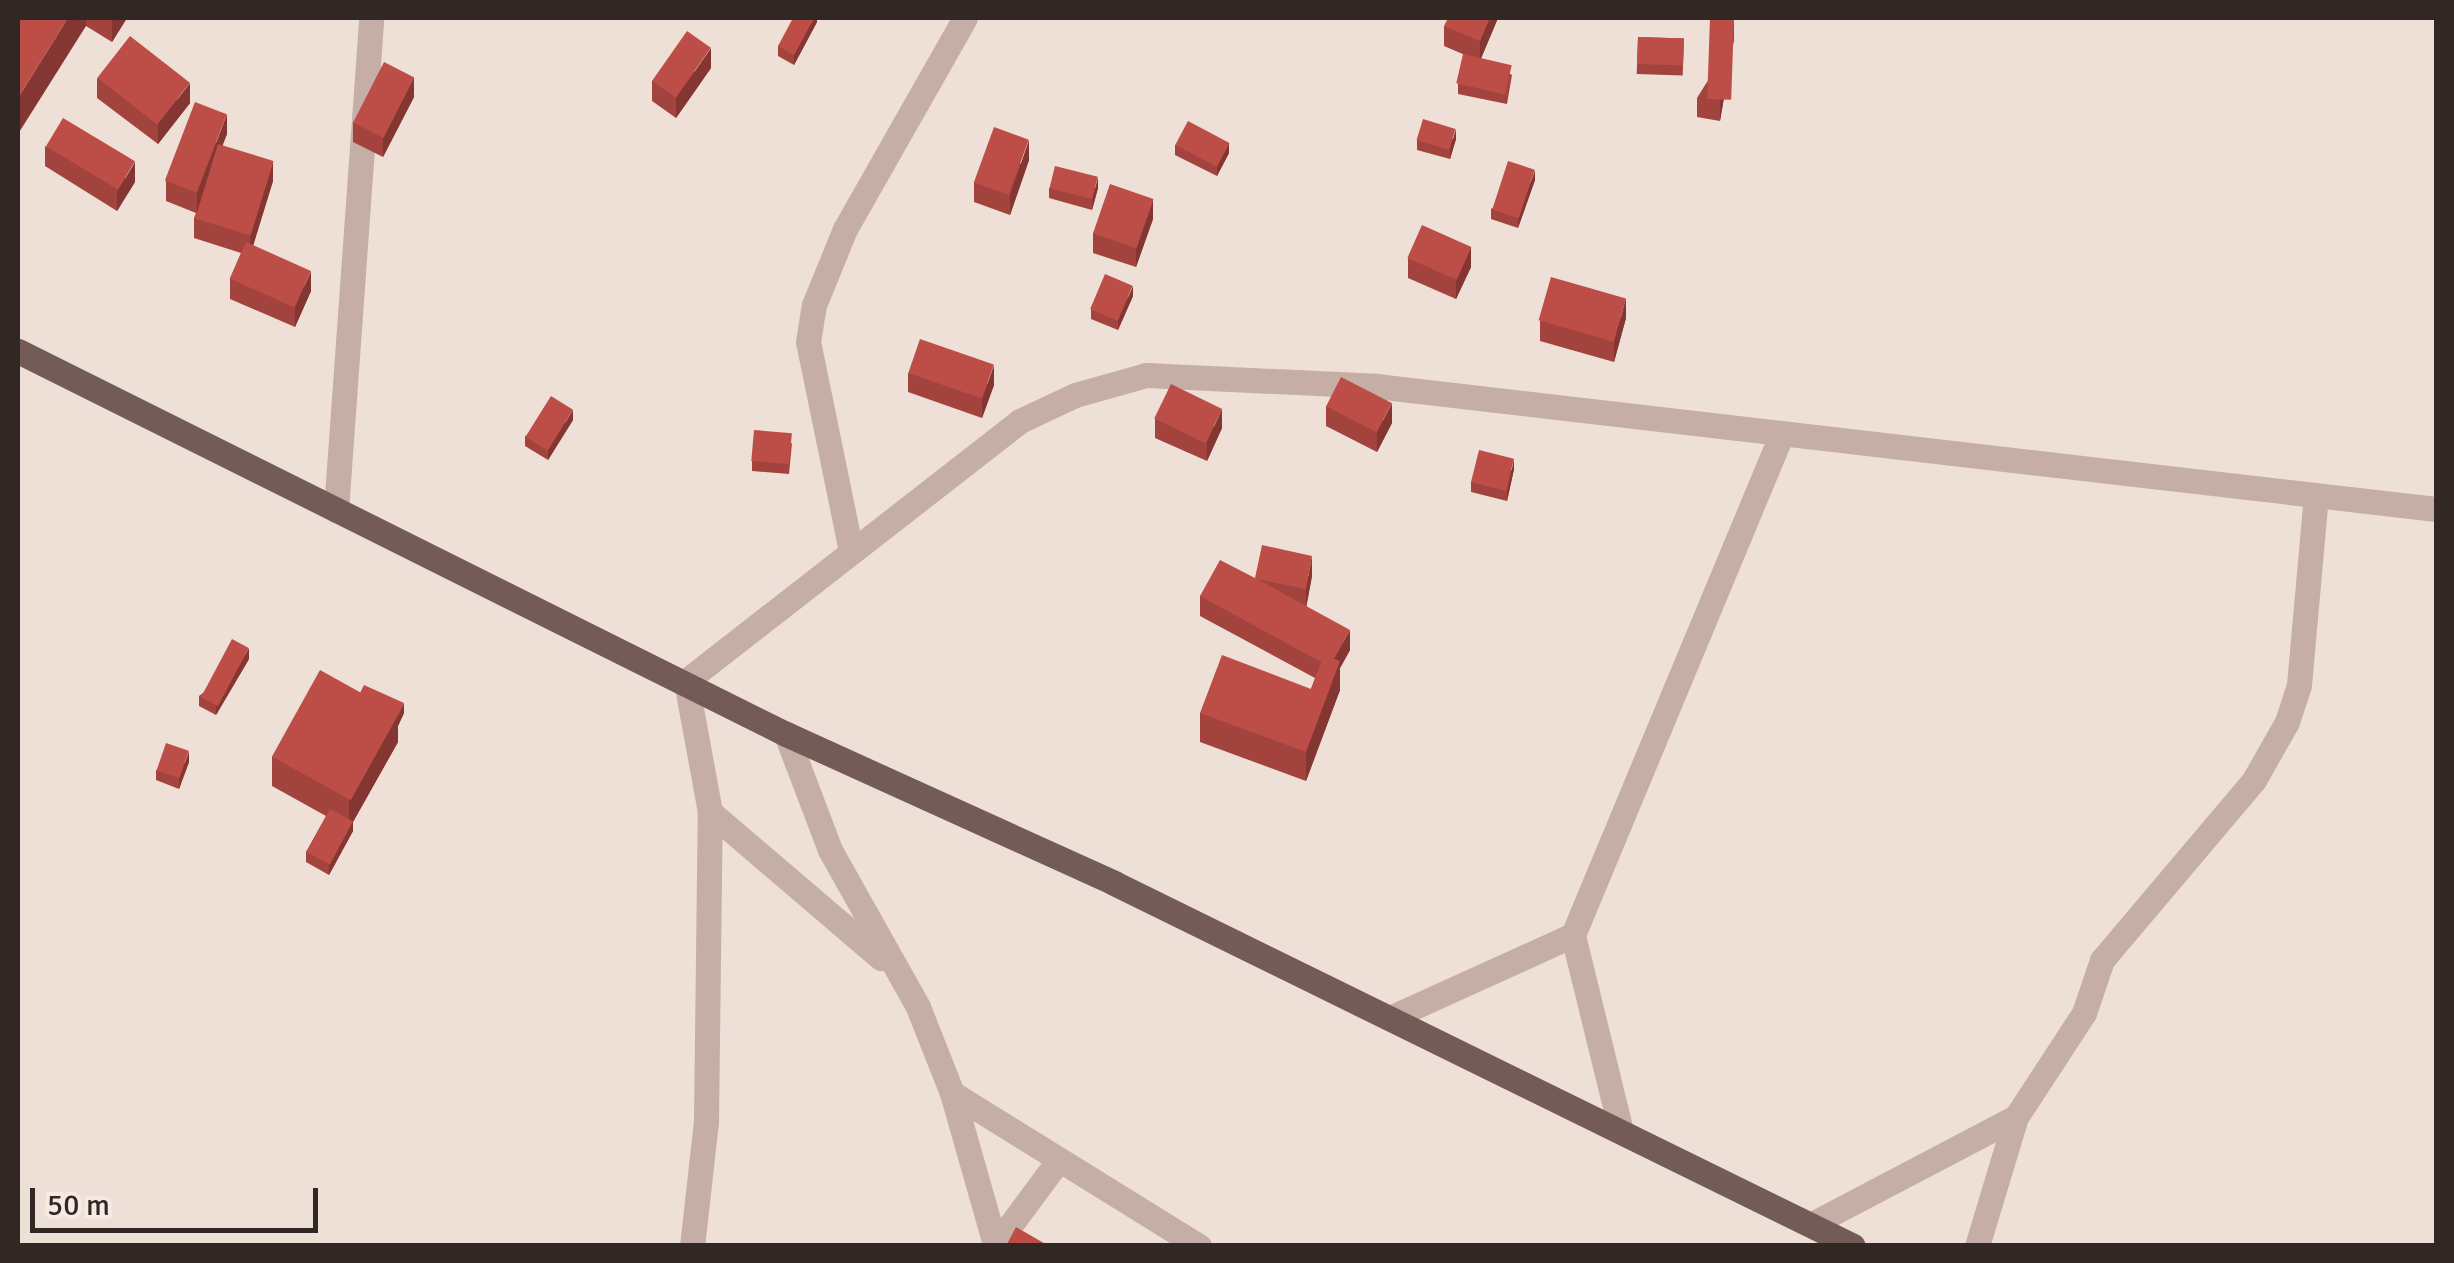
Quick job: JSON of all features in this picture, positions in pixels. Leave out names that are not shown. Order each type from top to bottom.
[{"type":"main road","points":[[18,351],[786,734],[1390,1018],[1853,1246]]},
{"type":"street","points":[[336,510],[371,18]]},
{"type":"street","points":[[851,551],[808,342],[814,305],[845,229],[964,18]]},
{"type":"street","points":[[692,1246],[706,1122],[710,812],[686,681],[1020,421],[1146,376],[1376,386],[1780,438],[2436,509]]},
{"type":"street","points":[[1621,1131],[1572,935],[1780,438]]},
{"type":"street","points":[[1977,1246],[2016,1117],[2084,1013],[2124,925],[2254,780],[2287,722],[2299,685],[2316,496]]},
{"type":"street","points":[[786,734],[830,850],[896,971],[952,1093],[995,1245]]},
{"type":"street","points":[[710,812],[896,971]]},
{"type":"street","points":[[1390,1018],[1572,935]]},
{"type":"street","points":[[952,1093],[1199,1246]]},
{"type":"street","points":[[1812,1224],[2016,1117]]},
{"type":"street","points":[[995,1245],[1058,1161]]},
{"type":"building","points":[[18,18],[68,18],[18,98]]},
{"type":"building","points":[[793,18],[814,18],[794,55],[778,46]]},
{"type":"building","points":[[1448,18],[1490,18],[1480,41],[1444,26]]},
{"type":"building","points":[[1710,18],[1734,19],[1731,100],[1707,99]]},
{"type":"building","points":[[687,31],[711,48],[676,98],[652,81]]},
{"type":"building","points":[[130,36],[190,83],[157,125],[97,78]]},
{"type":"building","points":[[1638,37],[1684,39],[1683,66],[1637,64]]},
{"type":"building","points":[[1463,54],[1512,65],[1505,94],[1456,83]]},
{"type":"building","points":[[384,62],[414,77],[383,138],[353,123]]},
{"type":"building","points":[[195,102],[227,114],[197,193],[165,180]]},
{"type":"building","points":[[63,118],[135,161],[118,190],[46,146]]},
{"type":"building","points":[[1423,119],[1456,129],[1449,150],[1417,140]]},
{"type":"building","points":[[1188,121],[1229,143],[1217,167],[1175,145]]},
{"type":"building","points":[[994,127],[1029,140],[1009,195],[974,182]]},
{"type":"building","points":[[218,144],[273,161],[251,236],[195,219]]},
{"type":"building","points":[[1508,161],[1535,170],[1519,218],[1492,210]]},
{"type":"building","points":[[1055,166],[1098,177],[1092,199],[1049,188]]},
{"type":"building","points":[[1110,184],[1153,199],[1137,248],[1093,233]]},
{"type":"building","points":[[1422,225],[1471,247],[1457,280],[1407,258]]},
{"type":"building","points":[[246,242],[311,271],[295,307],[230,279]]},
{"type":"building","points":[[1105,274],[1133,286],[1118,321],[1090,309]]},
{"type":"building","points":[[1551,277],[1626,298],[1614,342],[1539,320]]},
{"type":"building","points":[[920,339],[994,364],[982,398],[908,373]]},
{"type":"building","points":[[1341,377],[1392,403],[1377,432],[1326,406]]},
{"type":"building","points":[[1171,384],[1222,409],[1206,443],[1154,418]]},
{"type":"building","points":[[551,396],[573,410],[548,450],[526,437]]},
{"type":"building","points":[[754,430],[792,433],[789,464],[751,461]]},
{"type":"building","points":[[1479,450],[1514,459],[1506,491],[1471,482]]},
{"type":"building","points":[[1262,545],[1312,556],[1306,589],[1257,579],[1350,630],[1334,659],[1324,655],[1321,662],[1200,596],[1220,560],[1255,578]]},
{"type":"building","points":[[232,639],[249,648],[218,706],[201,697]]},
{"type":"building","points":[[1222,655],[1311,689],[1324,655],[1340,661],[1306,752],[1200,713]]},
{"type":"building","points":[[320,670],[399,714],[351,800],[272,757]]},
{"type":"building","points":[[364,685],[404,703],[398,716],[360,693]]},
{"type":"building","points":[[166,743],[189,751],[179,778],[157,770]]},
{"type":"building","points":[[330,809],[353,821],[330,864],[307,852]]},
{"type":"building","points":[[1016,1227],[1049,1246],[1006,1246]]}]
